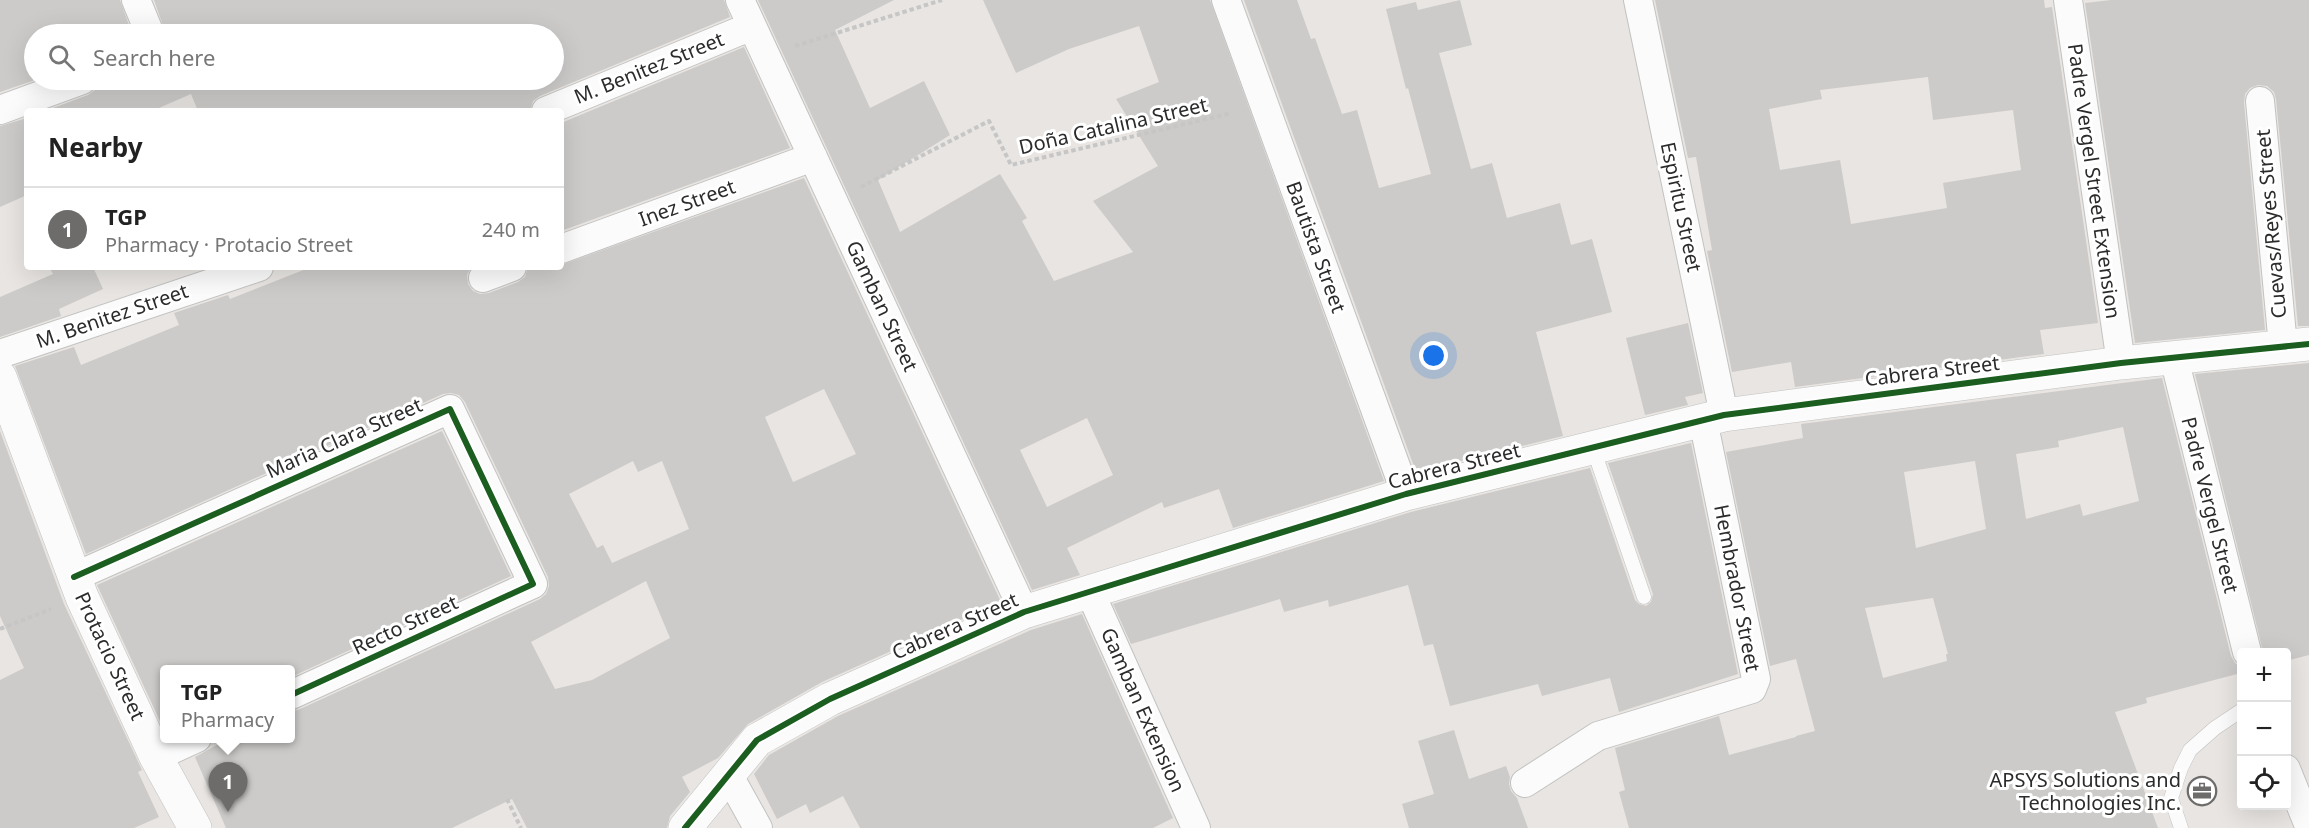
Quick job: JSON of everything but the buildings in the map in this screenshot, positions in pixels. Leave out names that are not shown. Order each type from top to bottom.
[{"type":"street","points":[[136,0],[146,24]]},
{"type":"street","name":"Gamban Street","points":[[740,0],[1024,612]]},
{"type":"street","name":"Bautista Street","points":[[1226,0],[1406,494]]},
{"type":"street","name":"Espiritu Street","points":[[1638,0],[1714,417]]},
{"type":"street","name":"Padre Vergel Street Extension","points":[[2067,0],[2121,363]]},
{"type":"street","name":"M. Benitez Street","points":[[553,108],[752,26]]},
{"type":"street","points":[[0,110],[55,90]]},
{"type":"street","name":"Cuevas/Reyes Street","points":[[2260,101],[2296,345]]},
{"type":"street","name":"Inez Street","points":[[564,248],[813,157]]},
{"type":"street","name":"M. Benitez Street","points":[[0,354],[250,270]]},
{"type":"street","points":[[483,278],[504,270]]},
{"type":"street","name":"Cabrera Street","points":[[685,828],[757,740],[830,699],[1024,612],[1406,494],[1714,417],[2121,363],[2296,345]]},
{"type":"street","name":"Padre Vergel Street","points":[[2174,358],[2246,648]]},
{"type":"street","name":"Protacio Street","points":[[0,377],[78,587],[156,757],[195,828]]},
{"type":"street","name":"Maria Clara Street","points":[[78,587],[450,409],[533,584]]},
{"type":"street","name":"Hembrador Street","points":[[1525,783],[1598,736],[1752,689],[1756,679],[1714,417]]},
{"type":"street","name":"Recto Street","points":[[295,693],[533,584]]},
{"type":"street","name":"Gamban Extension","points":[[1090,592],[1196,828]]},
{"type":"street","points":[[156,757],[186,743]]},
{"type":"street","points":[[728,774],[758,828]]},
{"type":"street","points":[[2291,781],[2309,826]]},
{"type":"lane","points":[[1593,448],[1644,597]]},
{"type":"lane","points":[[2181,828],[2171,798],[2181,768],[2190,750],[2237,713]]},
{"type":"path","points":[[766,55],[942,0]]},
{"type":"path","points":[[0,629],[78,587]]},
{"type":"path","points":[[507,799],[520,828]]},
{"type":"cycle path","points":[[685,828],[757,740],[830,699],[1024,612],[1406,494],[1724,415],[2121,363],[2309,344]]},
{"type":"cycle path","points":[[74,577],[450,409],[533,584],[295,693]]},
{"type":"place","name":"APSYS Solutions and Technologies Inc.","points":[[2202,791]]},
{"type":"place","name":"TGP","points":[[228,812]]}]
